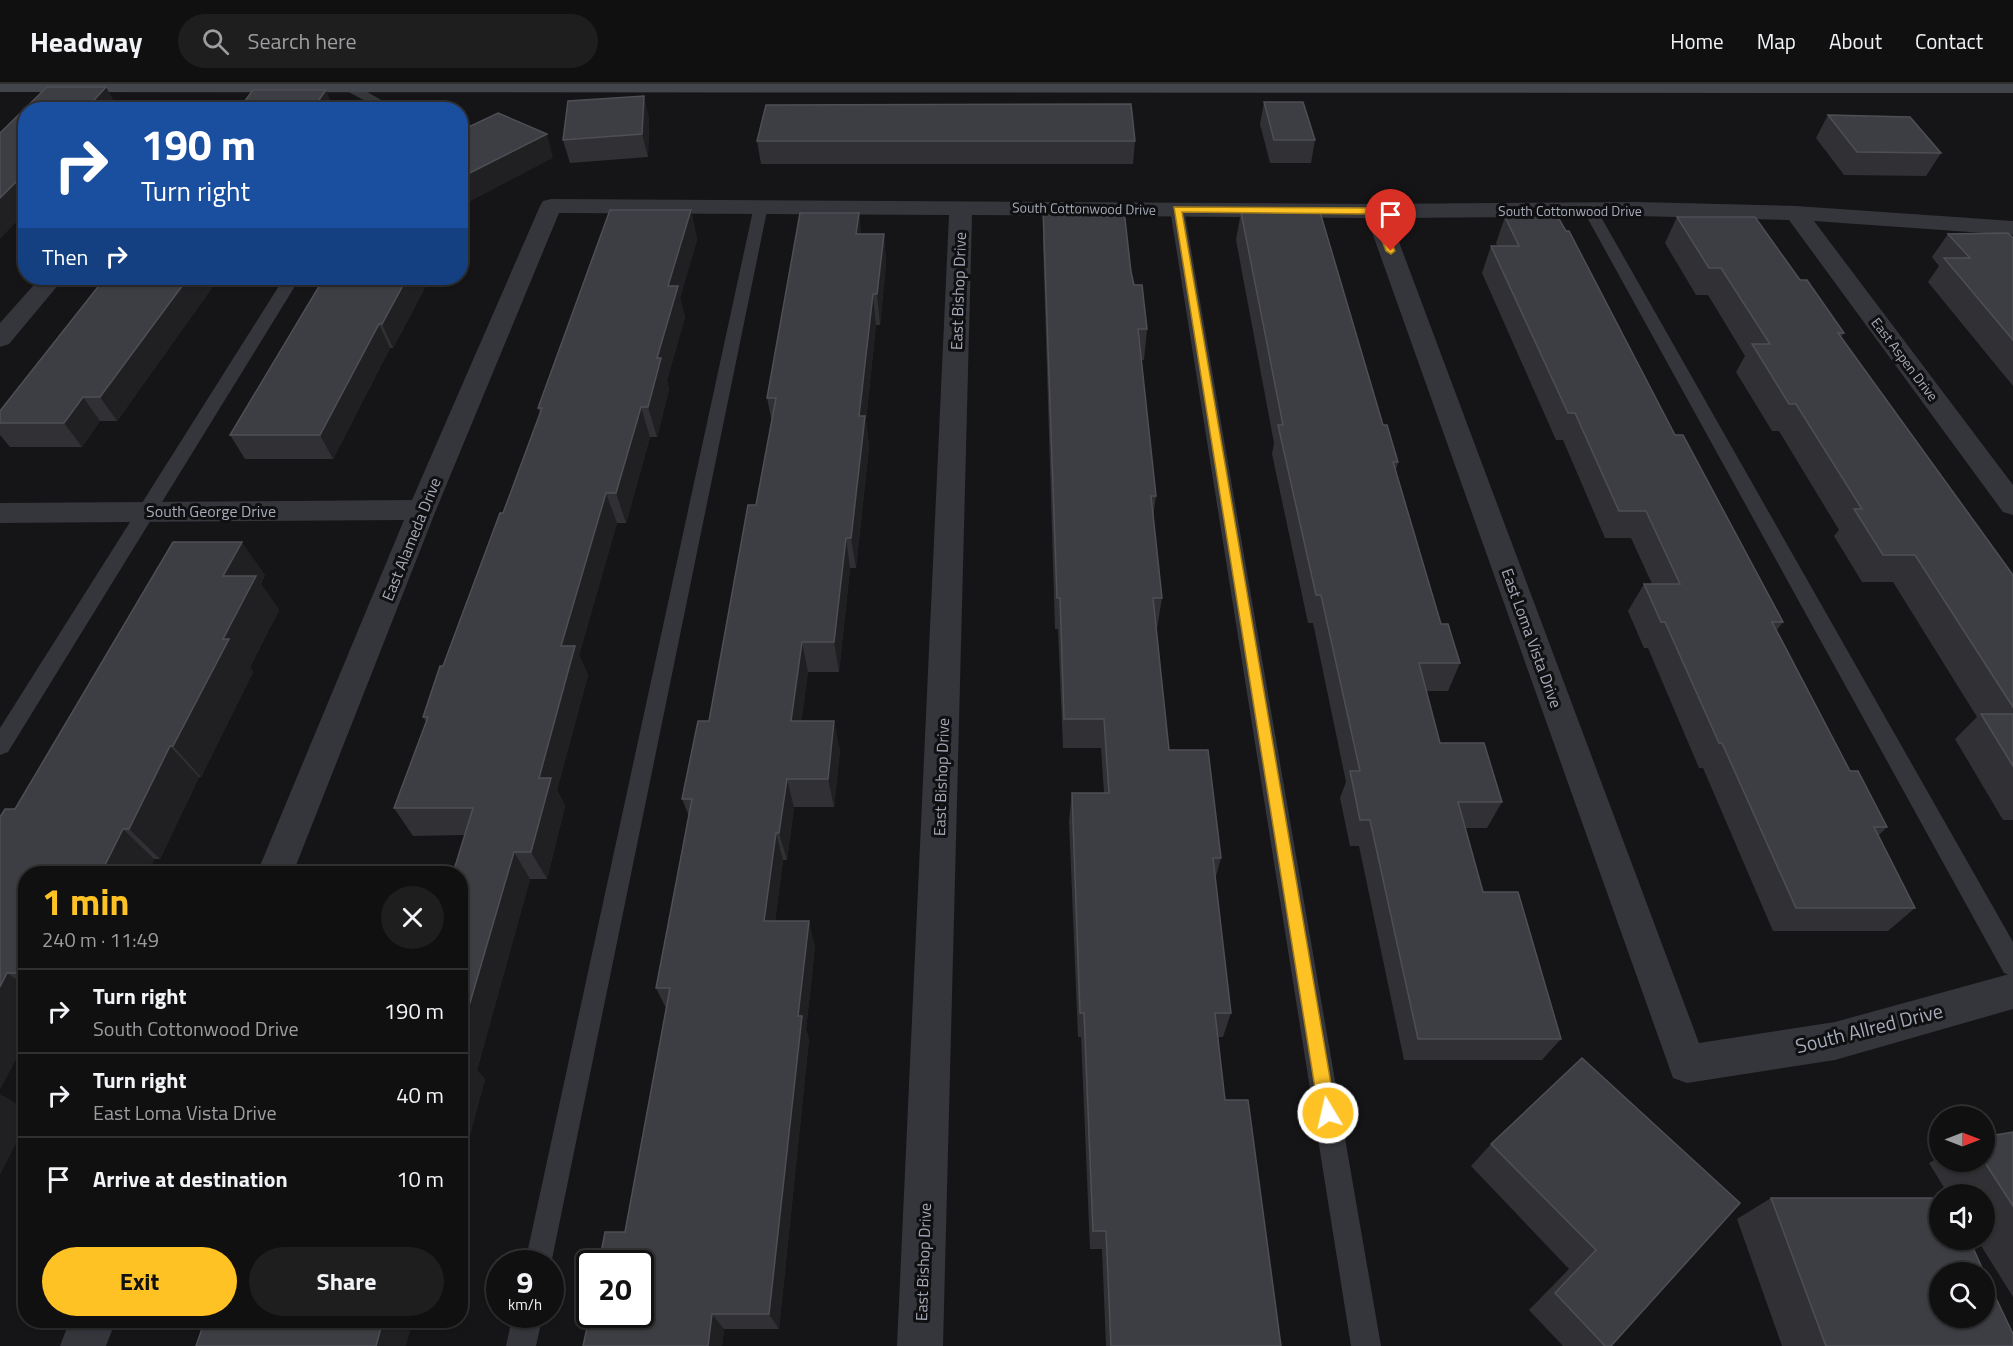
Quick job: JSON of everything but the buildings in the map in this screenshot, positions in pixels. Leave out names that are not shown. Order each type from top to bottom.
[{"type":"main road","points":[[0,86],[2013,87]]},
{"type":"street","name":"South Cottonwood Drive","points":[[551,206],[1376,211],[1590,210],[1796,213],[2013,228]]},
{"type":"street","name":"East Alameda Drive","points":[[278,866],[422,510],[551,206]]},
{"type":"street","name":"East Bishop Drive","points":[[920,1346],[962,207]]},
{"type":"street","name":"East Loma Vista Drive","points":[[1376,211],[1687,1064]]},
{"type":"street","name":"East Aspen Drive","points":[[1796,213],[2013,505]]},
{"type":"street","points":[[0,339],[46,285]]},
{"type":"street","name":"South George Drive","points":[[0,513],[422,510]]},
{"type":"street","name":"South Allred Drive","points":[[1687,1064],[1835,1041],[2013,991]]},
{"type":"street","points":[[83,1346],[90,1328]]},
{"type":"lane","points":[[349,87],[378,102]]},
{"type":"lane","points":[[542,1250],[761,206]]},
{"type":"lane","points":[[1177,209],[1366,1346]]},
{"type":"lane","points":[[1590,210],[2013,965]]},
{"type":"lane","points":[[0,746],[288,285]]},
{"type":"lane","points":[[521,1346],[525,1328]]},
{"type":"route","points":[[1328,1113],[1177,209],[1376,211],[1391,251]]}]
